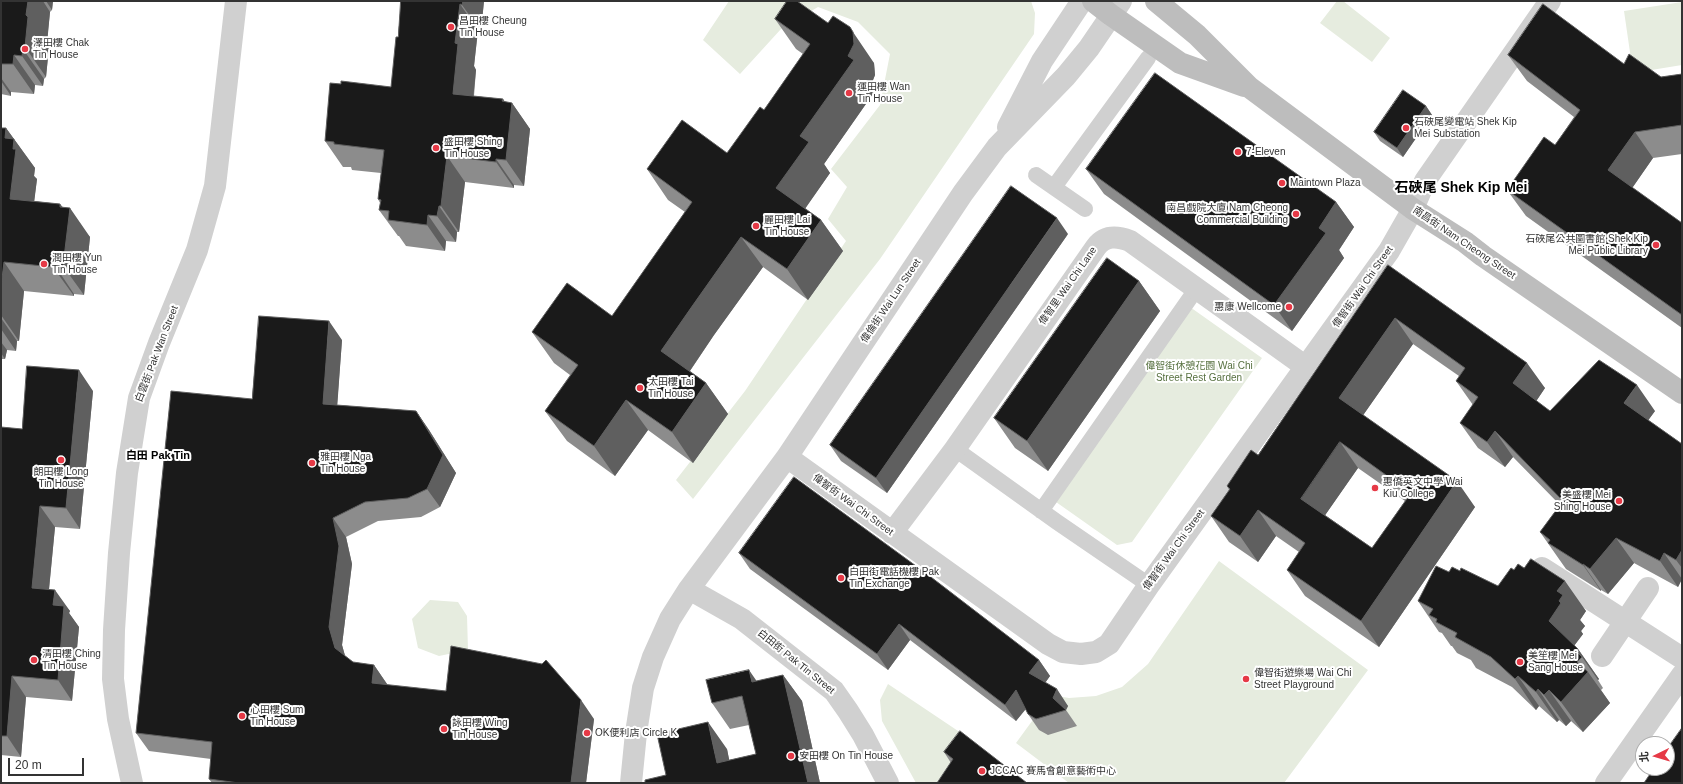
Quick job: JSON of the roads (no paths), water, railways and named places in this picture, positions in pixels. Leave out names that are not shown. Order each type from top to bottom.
[{"type":"main road","name":"南昌街 Nam Cheong Street","points":[[1093,1],[1116,8],[1180,63],[1249,87]]},
{"type":"main road","name":"南昌街 Nam Cheong Street","points":[[1156,1],[1197,34],[1249,87],[1413,209],[1465,242],[1483,256],[1682,393]]},
{"type":"street","name":"白雲街 Pak Wan Street","points":[[132,783],[118,720],[113,679],[114,630],[119,553],[127,473],[139,398],[159,343],[197,250],[215,186],[236,1]]},
{"type":"street","name":"偉倫街 Wai Lun Street","points":[[997,147],[1042,61],[1082,1]]},
{"type":"street","name":"偉智街 Wai Chi Street","points":[[787,457],[1042,639],[1064,652],[1080,654],[1096,652],[1109,644],[1149,585],[1389,251],[1413,209],[1425,180],[1550,1]]},
{"type":"street","name":"偉倫街 Wai Lun Street","points":[[787,457],[959,199],[997,147],[1066,76],[1116,8]]},
{"type":"street","points":[[1054,187],[1148,58]]},
{"type":"street","points":[[1036,175],[1085,209]]},
{"type":"street","name":"偉智里 Wai Chi Lane","points":[[892,533],[1099,243],[1106,238],[1121,237],[1130,241],[1306,367]]},
{"type":"street","points":[[1041,511],[1196,288]]},
{"type":"street","points":[[954,448],[1041,511],[1149,585]]},
{"type":"street","points":[[631,783],[636,733],[643,688],[653,657],[670,619],[689,589],[787,457]]},
{"type":"street","points":[[1542,568],[1682,658]]},
{"type":"street","points":[[1602,656],[1648,588]]},
{"type":"street","name":"白田街 Pak Tin Street","points":[[689,589],[742,618],[834,691],[856,723],[888,783]]},
{"type":"street","points":[[1606,783],[1682,675]]},
{"type":"place","name":"昌田樓 Cheung Tin House","points":[[451,27]]},
{"type":"place","name":"澤田樓 Chak Tin House","points":[[25,49]]},
{"type":"place","name":"運田樓 Wan Tin House","points":[[849,93]]},
{"type":"place","name":"石硤尾變電站 Shek Kip Mei Substation","points":[[1406,128]]},
{"type":"place","name":"盛田樓 Shing Tin House","points":[[436,148]]},
{"type":"place","name":"7-Eleven","points":[[1238,152]]},
{"type":"place","name":"Maintown Plaza","points":[[1282,183]]},
{"type":"place","name":"南昌戲院大廈 Nam Cheong Commercial Building","points":[[1296,214]]},
{"type":"place","name":"麗田樓 Lai Tin House","points":[[756,226]]},
{"type":"place","name":"石硤尾公共圖書館 Shek Kip Mei Public Library","points":[[1656,245]]},
{"type":"place","name":"潤田樓 Yun Tin House","points":[[44,264]]},
{"type":"place","name":"惠康 Wellcome","points":[[1289,307]]},
{"type":"place","name":"太田樓 Tai Tin House","points":[[640,388]]},
{"type":"place","name":"朗田樓 Long Tin House","points":[[61,460]]},
{"type":"place","name":"雅田樓 Nga Tin House","points":[[312,463]]},
{"type":"place","name":"惠僑英文中學 Wai Kiu College","points":[[1375,488]]},
{"type":"place","name":"美盛樓 Mei Shing House","points":[[1619,501]]},
{"type":"place","name":"白田街電話機樓 Pak Tin Exchange","points":[[841,578]]},
{"type":"place","name":"清田樓 Ching Tin House","points":[[34,660]]},
{"type":"place","name":"美笙樓 Mei Sang House","points":[[1520,662]]},
{"type":"place","name":"偉智街遊樂場 Wai Chi Street Playground","points":[[1246,679]]},
{"type":"place","name":"心田樓 Sum Tin House","points":[[242,716]]},
{"type":"place","name":"詠田樓 Wing Tin House","points":[[444,729]]},
{"type":"place","name":"OK便利店 Circle K","points":[[587,733]]},
{"type":"place","name":"安田樓 On Tin House","points":[[791,756]]},
{"type":"place","name":"JCCAC 賽馬會創意藝術中心","points":[[982,771]]},
{"type":"district","name":"石硤尾 Shek Kip Mei","points":[[1461,188]]},
{"type":"district","name":"白田 Pak Tin","points":[[158,456]]},
{"type":"park label","name":"偉智街休憩花園 Wai Chi Street Rest Garden","points":[[1199,372]]}]
